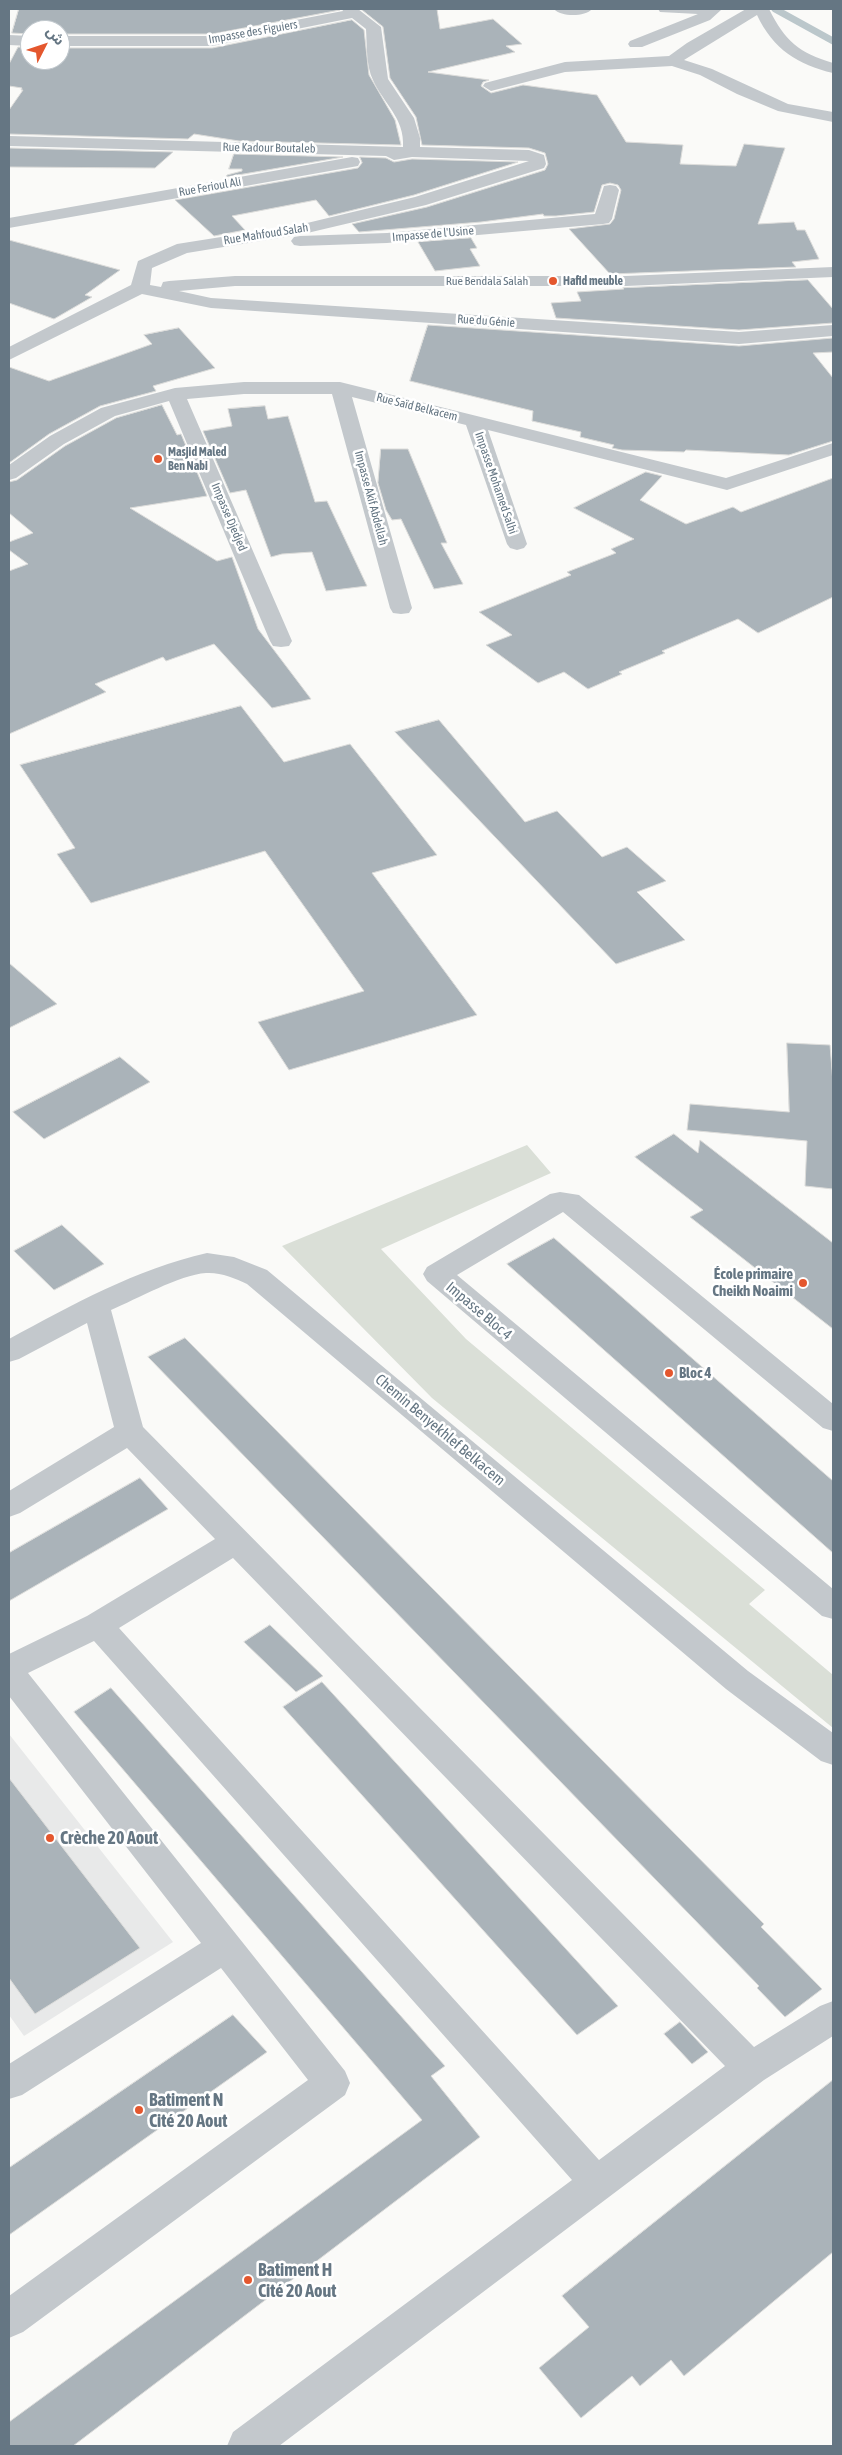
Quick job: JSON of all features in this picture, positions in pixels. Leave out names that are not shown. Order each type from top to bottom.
[{"type":"street","points":[[562,9],[584,9]]},
{"type":"street","points":[[665,9],[732,9]]},
{"type":"street","points":[[673,61],[682,52],[744,19],[756,9]]},
{"type":"street","points":[[762,9],[778,40],[795,53],[817,64],[833,68]]},
{"type":"street","points":[[636,44],[704,17],[713,10]]},
{"type":"street","points":[[352,11],[373,27],[380,79],[406,118],[412,138],[411,152]]},
{"type":"street","name":"Impasse des Figuiers","points":[[70,42],[212,42],[352,11]]},
{"type":"street","points":[[491,86],[565,67],[673,61],[706,72],[744,92],[784,108],[833,117]]},
{"type":"street","name":"Rue Kadour Boutaleb","points":[[9,141],[528,154]]},
{"type":"street","name":"Rue Ferioul Ali","points":[[9,223],[411,152]]},
{"type":"street","name":"Rue Mahfoud Salah","points":[[140,288],[144,265],[183,248],[303,229],[420,201],[538,164],[538,159],[528,154]]},
{"type":"street","name":"Impasse de l'Usine","points":[[233,240],[331,241],[603,219],[610,190]]},
{"type":"street","name":"Rue Bendala Salah","points":[[140,288],[235,281],[626,281],[833,272]]},
{"type":"street","points":[[9,354],[140,288]]},
{"type":"street","name":"Rue du Génie","points":[[140,288],[211,303],[730,337],[833,332]]},
{"type":"street","name":"Rue Saïd Belkacem","points":[[9,474],[57,440],[91,419],[108,412],[175,394],[244,388],[340,388],[727,484],[833,449]]},
{"type":"street","name":"Impasse Akif Abdellah","points":[[340,388],[401,608]]},
{"type":"street","name":"Impasse Djedjed","points":[[175,394],[185,412],[281,641]]},
{"type":"street","name":"Impasse Mohamed Salhi","points":[[475,422],[517,544]]},
{"type":"street","name":"Impasse Bloc 4","points":[[833,1420],[568,1202],[560,1201],[437,1274],[833,1607]]},
{"type":"street","name":"Chemin Benyekhlef Belkacem","points":[[9,1352],[96,1305],[181,1269],[207,1263],[234,1267],[257,1277],[737,1680],[833,1751]]},
{"type":"street","points":[[96,1305],[130,1432],[751,2068]]},
{"type":"street","points":[[9,1505],[130,1432]]},
{"type":"street","points":[[9,1668],[98,1625],[236,1541]]},
{"type":"street","points":[[98,1625],[584,2167]]},
{"type":"street","points":[[9,1673],[332,2084],[9,2319]]},
{"type":"street","points":[[9,2083],[225,1947]]},
{"type":"street","points":[[247,2446],[751,2068],[833,2017]]},
{"type":"shaded area","points":[[527,1145],[551,1173],[381,1249],[466,1339],[765,1590],[749,1604],[833,1675],[833,1728],[432,1398],[282,1246]]},
{"type":"shaded area","name":"Crèche 20 Aout","points":[[9,1734],[173,1942],[24,2036],[9,2015]]},
{"type":"building","points":[[19,9],[340,9],[212,34],[70,34],[70,20],[20,20],[20,33],[12,33]]},
{"type":"building","points":[[361,9],[437,9],[440,29],[493,19],[522,44],[506,46],[515,52],[428,72],[489,80],[483,82],[481,86],[491,93],[523,85],[597,95],[626,142],[683,145],[680,164],[736,166],[744,144],[785,148],[758,224],[794,222],[797,230],[805,230],[819,259],[792,262],[796,267],[610,274],[569,229],[610,224],[614,219],[621,190],[618,185],[610,183],[602,185],[594,212],[556,216],[544,216],[543,214],[481,222],[359,232],[352,224],[427,207],[545,170],[548,164],[545,153],[529,148],[422,145],[416,117],[390,78],[383,27]]},
{"type":"building","points":[[352,20],[364,30],[369,75],[395,120],[401,145],[239,141],[194,134],[188,139],[9,134],[9,110],[23,90],[21,90],[22,88],[9,86],[9,64],[18,47],[20,47],[20,70],[70,70],[70,48],[212,48]]},
{"type":"building","points":[[9,148],[173,152],[155,168],[9,167]]},
{"type":"building","points":[[234,154],[343,157],[226,177],[227,175],[242,171],[242,169],[229,169]]},
{"type":"building","points":[[360,157],[386,158],[394,162],[412,159],[518,162],[414,195],[329,216],[316,200],[232,216],[245,230],[214,236],[175,200],[358,168],[362,163]]},
{"type":"building","points":[[471,238],[477,248],[470,249],[480,266],[435,271],[418,242]]},
{"type":"building","points":[[9,240],[120,270],[85,295],[92,297],[54,319],[9,303]]},
{"type":"building","points":[[808,280],[833,309],[833,323],[739,330],[556,318],[551,303],[581,301],[577,292],[623,288]]},
{"type":"building","points":[[428,325],[739,346],[833,338],[833,352],[813,353],[833,378],[833,441],[789,455],[686,450],[684,452],[622,450],[612,448],[614,445],[580,437],[581,432],[532,421],[533,411],[410,381]]},
{"type":"building","points":[[179,328],[215,368],[153,386],[156,391],[100,406],[49,434],[9,463],[9,367],[49,381],[152,344],[144,335]]},
{"type":"building","points":[[162,405],[177,435],[181,434],[207,496],[130,508],[217,561],[232,557],[258,629],[311,699],[272,708],[214,644],[166,661],[163,657],[95,684],[106,692],[9,734],[9,571],[28,564],[9,550],[9,542],[33,533],[9,513],[9,482],[17,480],[65,446],[116,418]]},
{"type":"building","points":[[265,406],[268,419],[288,416],[315,502],[327,501],[367,586],[326,591],[312,552],[282,554],[271,557],[246,490],[230,493],[203,431],[232,426],[228,409]]},
{"type":"building","points":[[381,449],[408,449],[447,543],[441,543],[463,584],[434,589],[401,519],[392,520],[386,510],[378,483]]},
{"type":"building","points":[[646,472],[662,476],[640,500],[686,524],[733,507],[741,512],[833,478],[833,597],[758,633],[738,619],[662,651],[665,653],[619,672],[622,674],[588,689],[564,672],[538,683],[486,645],[512,635],[479,612],[571,575],[567,572],[616,553],[611,549],[634,539],[574,508]]},
{"type":"building","points":[[241,706],[284,762],[350,744],[437,855],[372,873],[477,1015],[289,1070],[258,1022],[364,991],[265,851],[91,903],[57,854],[75,848],[20,765]]},
{"type":"building","points":[[439,720],[525,822],[557,811],[602,857],[627,847],[666,881],[637,892],[685,940],[616,964],[395,732]]},
{"type":"building","points":[[9,963],[57,1004],[9,1028]]},
{"type":"building","points":[[787,1043],[830,1045],[833,1083],[833,1189],[805,1186],[807,1141],[687,1130],[690,1104],[789,1112]]},
{"type":"building","points":[[120,1057],[150,1082],[44,1139],[13,1112]]},
{"type":"building","name":"École primaire Cheikh Noaimi","points":[[674,1134],[698,1153],[700,1140],[833,1243],[833,1329],[690,1217],[703,1210],[635,1157]]},
{"type":"building","points":[[62,1225],[104,1264],[54,1290],[14,1251]]},
{"type":"building","name":"Bloc 4","points":[[554,1238],[833,1481],[833,1553],[507,1264]]},
{"type":"building","points":[[185,1338],[764,1924],[761,1927],[822,1989],[785,2017],[757,1988],[759,1986],[148,1357]]},
{"type":"building","points":[[140,1478],[168,1509],[9,1601],[9,1553]]},
{"type":"building","points":[[270,1625],[323,1676],[296,1692],[244,1642]]},
{"type":"building","points":[[322,1682],[618,2006],[577,2035],[283,1707]]},
{"type":"building","points":[[111,1688],[445,2066],[431,2076],[480,2137],[73,2446],[9,2446],[9,2422],[422,2120],[74,1712]]},
{"type":"building","name":"Crèche 20 Aout","points":[[9,1778],[140,1948],[35,2014],[9,1978]]},
{"type":"building","name":"Batiment N Cité 20 Aout","points":[[233,2015],[267,2052],[9,2235],[9,2168]]},
{"type":"building","points":[[680,2022],[708,2052],[692,2064],[664,2034]]},
{"type":"building","points":[[833,2080],[833,2252],[684,2376],[671,2360],[640,2386],[632,2376],[581,2418],[539,2368],[589,2327],[562,2296]]},
{"type":"waterway","points":[[775,9],[833,41]]},
{"type":"place","name":"Hafid meuble","points":[[553,281]]},
{"type":"place","name":"Masjid Maled Ben Nabi","points":[[158,459]]},
{"type":"place","name":"École primaire Cheikh Noaimi","points":[[803,1283]]},
{"type":"place","name":"Bloc 4","points":[[669,1373]]},
{"type":"place","name":"Crèche 20 Aout","points":[[50,1838]]},
{"type":"place","name":"Batiment N Cité 20 Aout","points":[[139,2110]]},
{"type":"place","name":"Batiment H Cité 20 Aout","points":[[248,2280]]}]
